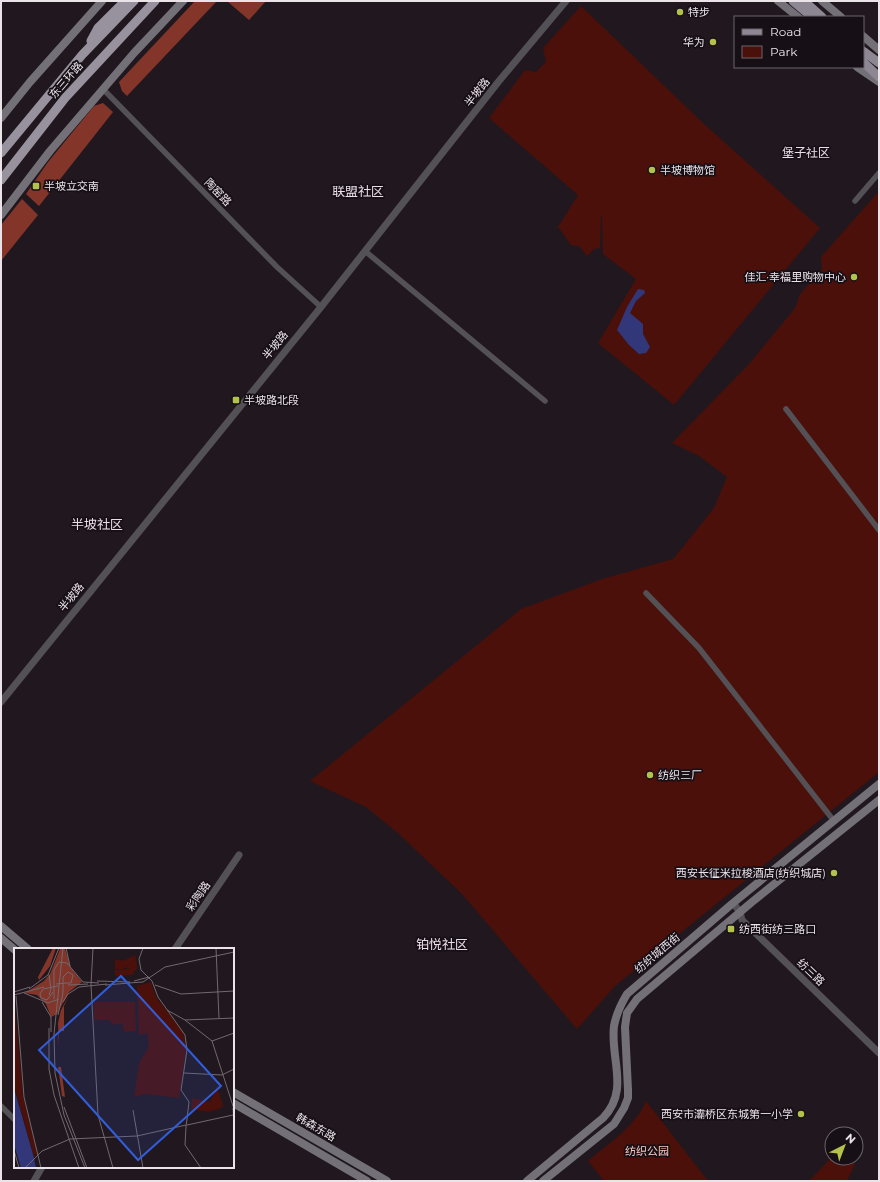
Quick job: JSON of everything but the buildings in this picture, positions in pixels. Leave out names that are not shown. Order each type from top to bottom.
[{"type":"highway","points":[[82,54],[98,28],[125,1]]},
{"type":"highway","name":"东三环路","points":[[1,153],[82,54],[134,1]]},
{"type":"highway","name":"东三环路","points":[[1,180],[66,98],[154,1]]},
{"type":"main road","points":[[1,118],[30,82],[102,1]]},
{"type":"main road","points":[[1,216],[50,151],[103,89],[183,1]]},
{"type":"main road","points":[[778,1],[797,16]]},
{"type":"main road","points":[[793,1],[811,16]]},
{"type":"main road","points":[[804,1],[821,16]]},
{"type":"main road","points":[[822,1],[840,16]]},
{"type":"main road","points":[[864,37],[879,50]]},
{"type":"main road","points":[[864,52],[879,63]]},
{"type":"main road","points":[[864,63],[879,77]]},
{"type":"main road","points":[[858,68],[879,82]]},
{"type":"main road","name":"纺织城西街","points":[[527,1181],[603,1118],[613,1104],[617,1091],[614,1026],[622,1002],[627,994],[733,903],[879,784]]},
{"type":"main road","name":"纺织城西街","points":[[543,1181],[614,1124],[624,1108],[628,1098],[625,1028],[627,1013],[632,1005],[740,912],[879,800]]},
{"type":"main road","points":[[1,926],[27,948]]},
{"type":"main road","points":[[1,938],[14,949]]},
{"type":"main road","name":"韩森东路","points":[[234,1093],[387,1181]]},
{"type":"main road","name":"韩森东路","points":[[234,1104],[367,1181]]},
{"type":"street","name":"半坡路","points":[[1,702],[365,251],[499,81],[566,1]]},
{"type":"street","name":"陶窑路","points":[[103,89],[277,267],[320,307]]},
{"type":"street","points":[[855,201],[879,173]]},
{"type":"street","points":[[365,251],[545,400]]},
{"type":"street","points":[[786,409],[879,530]]},
{"type":"street","points":[[646,593],[699,648],[834,822]]},
{"type":"street","name":"彩陶路","points":[[176,948],[239,855]]},
{"type":"street","name":"纺三路","points":[[733,903],[740,912],[742,920],[879,1053]]},
{"type":"street","points":[[1,1106],[14,1119]]},
{"type":"street","points":[[34,1181],[41,1168]]},
{"type":"green space","name":"半坡博物馆","points":[[581,6],[704,124],[820,228],[674,405],[598,343],[636,279],[603,254],[602,216],[601,215],[600,248],[594,249],[587,256],[579,246],[571,245],[558,227],[578,195],[489,118],[525,70],[536,72],[546,62],[543,48]]},
{"type":"green space","points":[[879,191],[879,772],[616,985],[577,1029],[462,894],[399,834],[366,807],[310,781],[521,609],[602,579],[673,559],[714,508],[727,477],[699,456],[672,443],[749,364],[795,308],[800,294],[822,269],[821,257]]},
{"type":"green space","name":"纺织公园","points":[[646,1101],[708,1181],[604,1181],[588,1161],[628,1127],[635,1119]]},
{"type":"green space","points":[[824,1165],[854,1166],[847,1181],[809,1181]]},
{"type":"shaded area","points":[[195,1],[217,1],[127,96],[122,91],[119,82]]},
{"type":"shaded area","points":[[227,1],[266,1],[249,20]]},
{"type":"shaded area","points":[[103,103],[113,112],[39,206],[26,194],[48,162],[94,106]]},
{"type":"shaded area","points":[[22,199],[38,215],[1,261],[1,225]]},
{"type":"shaded area","points":[[638,289],[644,290],[645,293],[636,301],[630,313],[643,324],[643,334],[650,347],[646,353],[639,354],[629,345],[617,330],[627,307]]},
{"type":"place","name":"特步","points":[[680,12]]},
{"type":"place","name":"华为","points":[[713,42]]},
{"type":"place","name":"半坡博物馆","points":[[652,170]]},
{"type":"place","name":"半坡立交南","points":[[36,186]]},
{"type":"place","name":"佳汇·幸福里购物中心","points":[[854,277]]},
{"type":"place","name":"半坡路北段","points":[[236,400]]},
{"type":"place","name":"纺织三厂","points":[[650,775]]},
{"type":"place","name":"西安长征米拉梭酒店(纺织城店)","points":[[834,873]]},
{"type":"place","name":"纺西街纺三路口","points":[[731,929]]},
{"type":"place","name":"西安市灞桥区东城第一小学","points":[[801,1114]]},
{"type":"district","name":"堡子社区","points":[[806,152]]},
{"type":"district","name":"联盟社区","points":[[358,191]]},
{"type":"district","name":"半坡社区","points":[[97,524]]},
{"type":"district","name":"铂悦社区","points":[[442,944]]}]
